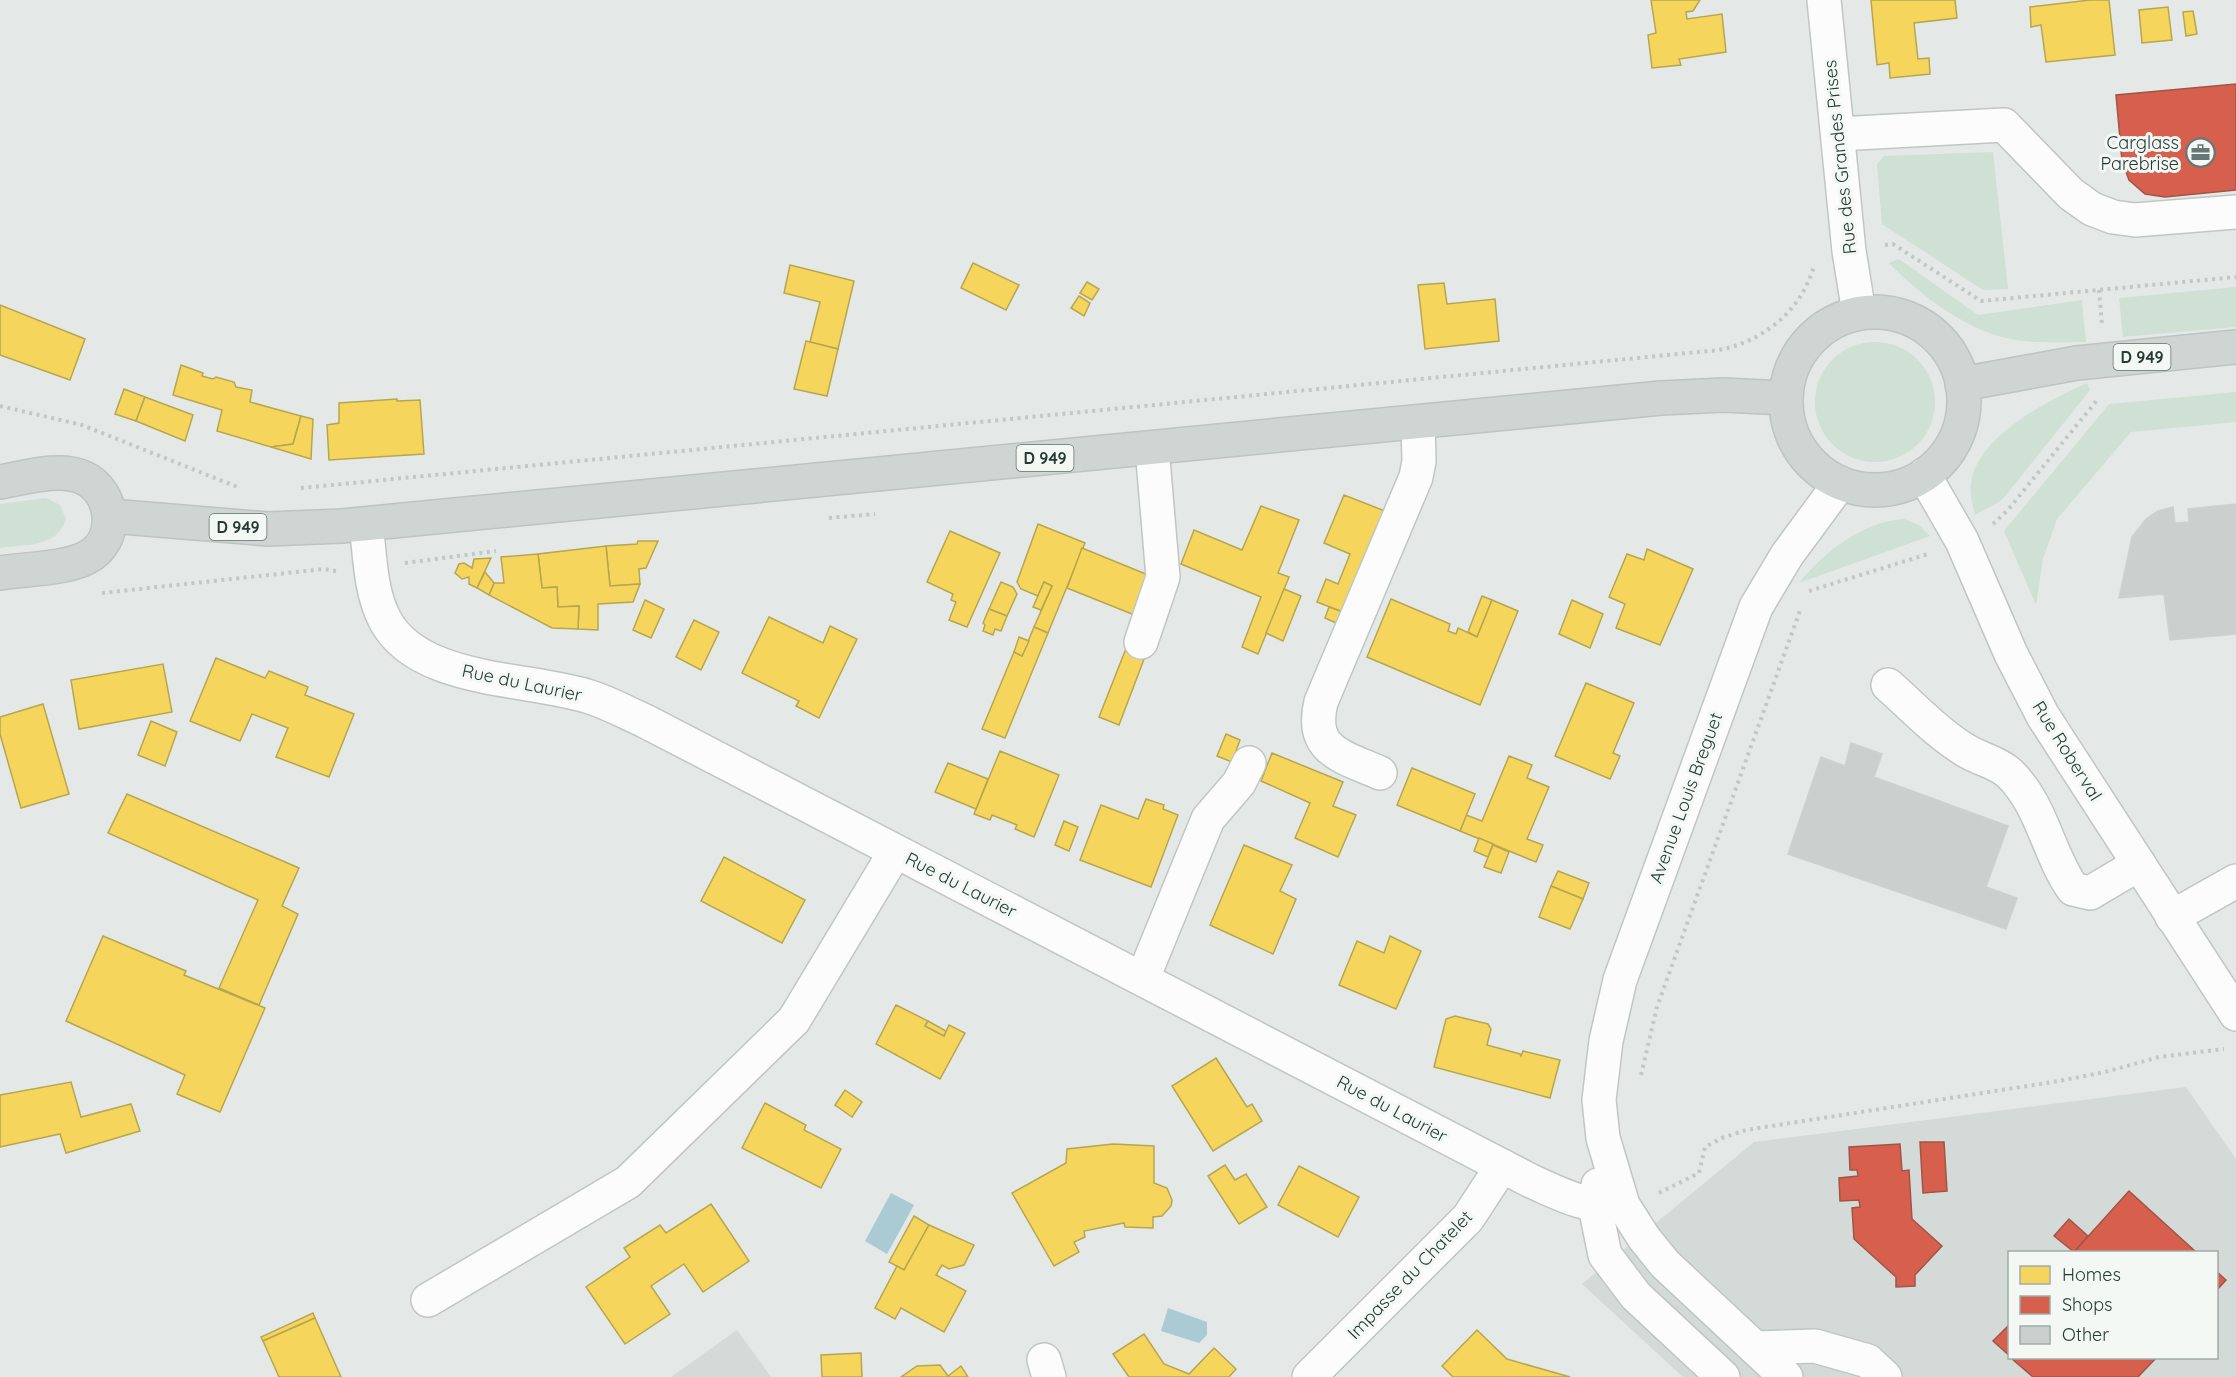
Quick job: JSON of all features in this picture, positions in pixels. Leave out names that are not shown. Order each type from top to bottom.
[{"type":"main road","points":[[1879,312],[1917,322],[1947,347],[1962,384],[1964,405],[1961,426],[1953,445],[1940,462],[1924,475],[1908,483],[1874,490],[1840,483],[1821,472],[1806,458],[1791,429],[1786,398],[1789,378],[1808,343],[1822,329],[1859,313],[1879,312]]},
{"type":"main road","name":"D 949","points":[[1962,384],[2077,363],[2236,347]]},
{"type":"main road","name":"D 949","points":[[110,516],[268,529],[366,524],[1661,398],[1723,395],[1786,398]]},
{"type":"main road","points":[[0,482],[63,473],[81,476],[101,493],[106,500],[110,516],[99,548],[86,558],[0,573]]},
{"type":"street","name":"Rue des Grandes Prises","points":[[1824,0],[1849,251],[1859,313]]},
{"type":"street","points":[[1838,134],[2004,125],[2071,194],[2092,209],[2113,217],[2135,220],[2236,212]]},
{"type":"street","points":[[1380,773],[1331,749],[1320,734],[1317,720],[1321,702],[1416,477],[1419,461],[1418,422]]},
{"type":"street","points":[[1141,642],[1163,577],[1152,448]]},
{"type":"street","name":"Rue Roberval","points":[[1924,475],[1962,541],[2011,654],[2043,716],[2236,1014]]},
{"type":"street","name":"Avenue Louis Breguet","points":[[1723,1377],[1636,1296],[1605,1255],[1609,1206],[1599,1100],[1606,1041],[1620,980],[1756,608],[1786,555],[1840,483]]},
{"type":"street","name":"Rue du Laurier","points":[[366,524],[377,601],[385,621],[398,637],[429,659],[463,672],[590,697],[645,721],[1502,1166],[1574,1201],[1609,1206]]},
{"type":"street","points":[[1888,685],[1956,744],[2010,774],[2030,802],[2073,890],[2090,893],[2139,864]]},
{"type":"street","points":[[1143,978],[1208,819],[1215,807],[1239,783],[1249,763]]},
{"type":"street","points":[[428,1300],[628,1182],[794,1020],[895,852]]},
{"type":"street","points":[[2172,917],[2236,881]]},
{"type":"street","name":"Impasse du Chatelet","points":[[1309,1377],[1468,1218],[1502,1166]]},
{"type":"street","points":[[1609,1206],[1644,1238],[1665,1264],[1786,1377]]},
{"type":"street","points":[[1755,1348],[1815,1346],[1868,1361],[1885,1377]]},
{"type":"path","points":[[1879,246],[1893,244],[1981,301],[2236,278]]},
{"type":"path","points":[[297,489],[1719,350],[1750,340],[1788,314],[1801,296],[1816,255]]},
{"type":"path","points":[[2099,290],[2103,332]]},
{"type":"path","points":[[1986,530],[2007,511],[2098,399],[2109,398]]},
{"type":"path","points":[[0,406],[82,425],[238,488],[250,490]]},
{"type":"path","points":[[1639,1084],[1657,1007],[1790,633],[1809,591],[1939,550]]},
{"type":"path","points":[[394,564],[452,556]]},
{"type":"path","points":[[93,594],[324,569],[335,570],[343,576]]},
{"type":"path","points":[[1659,1193],[1699,1173],[1705,1147],[1710,1142],[1746,1131],[2059,1081],[2105,1072],[2159,1057],[2228,1048]]},
{"type":"shaded area","points":[[2186,1087],[2236,1159],[2236,1377],[1683,1377],[1582,1284],[1754,1142]]},
{"type":"shaded area","points":[[737,1330],[771,1377],[671,1377]]},
{"type":"green space","points":[[1993,152],[2008,289],[1983,290],[1882,224],[1877,164],[1884,156]]},
{"type":"green space","points":[[1899,259],[1978,315],[2082,300],[2086,342],[2016,340],[1974,326],[1958,318],[1914,287],[1889,263]]},
{"type":"green space","points":[[2236,287],[2236,327],[2123,337],[2119,298]]},
{"type":"green space","points":[[1875,342],[1898,347],[1917,360],[1930,379],[1935,402],[1930,425],[1917,444],[1898,457],[1875,462],[1852,457],[1833,444],[1820,425],[1815,402],[1820,379],[1833,360],[1852,347]]},
{"type":"green space","points":[[2087,383],[2090,390],[2002,500],[1975,515],[1971,483],[1976,466],[1986,450],[2000,435],[2035,410]]},
{"type":"green space","points":[[2236,392],[2236,422],[2131,432],[2057,519],[2043,559],[2036,605],[2004,531],[2109,404]]},
{"type":"green space","points":[[46,498],[60,505],[66,519],[56,535],[39,543],[0,548],[0,504]]},
{"type":"green space","points":[[1904,519],[1919,525],[1930,536],[1799,583],[1820,560],[1859,532],[1888,521]]},
{"type":"water","points":[[891,1193],[914,1205],[887,1254],[865,1241]]},
{"type":"water","points":[[1168,1308],[1207,1322],[1207,1335],[1199,1343],[1161,1331]]},
{"type":"building: Homes","points":[[1651,0],[1700,0],[1693,11],[1686,12],[1687,19],[1722,14],[1726,52],[1679,59],[1681,65],[1652,68],[1648,35],[1656,33]]},
{"type":"building: Homes","points":[[1871,0],[1955,0],[1957,18],[1914,23],[1918,59],[1929,58],[1930,74],[1890,78],[1889,63],[1877,65]]},
{"type":"building: Homes","points":[[2109,0],[2115,55],[2046,62],[2041,25],[2031,27],[2030,7]]},
{"type":"building: Homes","points":[[2168,7],[2172,40],[2142,43],[2139,10]]},
{"type":"building: Homes","points":[[2193,11],[2197,34],[2186,36],[2183,12]]},
{"type":"building: Homes","points":[[973,263],[1019,285],[1006,310],[961,288]]},
{"type":"building: Homes","points":[[790,265],[854,281],[838,349],[810,342],[820,302],[784,293]]},
{"type":"building: Homes","points":[[1087,282],[1099,289],[1092,300],[1080,293]]},
{"type":"building: Homes","points":[[1444,283],[1447,304],[1495,299],[1499,341],[1425,349],[1418,285]]},
{"type":"building: Homes","points":[[1079,296],[1090,303],[1084,316],[1071,308]]},
{"type":"building: Homes","points":[[0,305],[85,339],[70,380],[0,355]]},
{"type":"building: Homes","points":[[806,341],[838,349],[827,396],[794,389]]},
{"type":"building: Homes","points":[[181,365],[203,373],[202,376],[234,382],[236,387],[252,390],[250,402],[301,416],[293,444],[271,447],[217,431],[222,410],[173,395]]},
{"type":"building: Homes","points":[[124,389],[145,397],[136,421],[115,414]]},
{"type":"building: Homes","points":[[145,397],[193,415],[185,441],[136,421]]},
{"type":"building: Homes","points":[[397,399],[397,401],[420,400],[424,454],[329,460],[327,425],[339,423],[339,403]]},
{"type":"building: Homes","points":[[301,416],[313,419],[311,459],[271,447],[293,444]]},
{"type":"building: Homes","points":[[1344,495],[1390,513],[1348,614],[1317,602],[1326,579],[1338,584],[1350,554],[1324,543]]},
{"type":"building: Homes","points":[[1261,506],[1299,520],[1278,573],[1289,577],[1258,654],[1242,647],[1261,597],[1181,564],[1194,530],[1242,550]]},
{"type":"building: Homes","points":[[1038,524],[1085,543],[1048,633],[1034,627],[1052,586],[1044,582],[1038,596],[1021,589],[1017,582]]},
{"type":"building: Homes","points":[[950,531],[1000,553],[967,627],[949,620],[956,602],[951,600],[953,594],[927,582]]},
{"type":"building: Homes","points":[[638,541],[658,541],[646,568],[639,569],[640,584],[610,586],[606,546],[637,544]]},
{"type":"building: Homes","points":[[606,546],[610,586],[640,584],[633,602],[598,604],[598,630],[578,629],[579,606],[558,607],[557,587],[542,588],[538,554]]},
{"type":"building: Homes","points":[[1082,548],[1153,577],[1137,616],[1067,588]]},
{"type":"building: Homes","points":[[1647,549],[1693,569],[1660,645],[1616,628],[1625,604],[1609,597],[1627,554],[1644,560]]},
{"type":"building: Homes","points":[[538,554],[542,588],[557,587],[558,607],[579,606],[578,629],[552,628],[489,595],[494,583],[504,583],[501,557]]},
{"type":"building: Homes","points":[[491,558],[477,588],[469,584],[469,577],[462,579],[455,573],[459,564],[464,563],[472,568],[474,559]]},
{"type":"building: Homes","points":[[485,572],[494,583],[489,595],[477,588]]},
{"type":"building: Homes","points":[[1001,582],[1013,587],[1017,594],[1007,616],[989,609]]},
{"type":"building: Homes","points":[[1044,582],[1052,586],[1041,610],[1033,607]]},
{"type":"building: Homes","points":[[1284,589],[1301,596],[1283,641],[1266,633]]},
{"type":"building: Homes","points":[[1482,596],[1492,600],[1477,637],[1468,632]]},
{"type":"building: Homes","points":[[1391,599],[1450,624],[1448,631],[1456,634],[1458,628],[1477,637],[1492,600],[1518,611],[1480,705],[1367,657]]},
{"type":"building: Homes","points":[[645,600],[664,609],[651,638],[633,630]]},
{"type":"building: Homes","points":[[1572,600],[1603,614],[1590,648],[1559,634]]},
{"type":"building: Homes","points":[[1329,607],[1348,614],[1343,626],[1325,618]]},
{"type":"building: Homes","points":[[989,609],[1007,616],[1001,631],[995,629],[993,635],[983,631],[985,625],[983,623]]},
{"type":"building: Homes","points":[[769,617],[823,643],[830,626],[857,639],[819,718],[796,706],[799,701],[742,673]]},
{"type":"building: Homes","points":[[694,620],[719,632],[701,670],[676,657]]},
{"type":"building: Homes","points":[[1034,627],[1048,633],[1005,738],[982,729],[1014,652],[1022,656]]},
{"type":"building: Homes","points":[[1019,637],[1029,641],[1022,656],[1014,652]]},
{"type":"building: Homes","points":[[1127,646],[1146,654],[1119,725],[1099,717]]},
{"type":"building: Homes","points":[[216,658],[265,678],[269,671],[308,687],[305,695],[354,714],[329,777],[276,757],[288,728],[252,714],[240,741],[190,721]]},
{"type":"building: Homes","points":[[163,664],[172,712],[79,729],[71,680]]},
{"type":"building: Homes","points":[[1586,683],[1634,703],[1613,753],[1620,756],[1610,779],[1555,756]]},
{"type":"building: Homes","points":[[43,704],[69,794],[21,808],[0,734],[0,717]]},
{"type":"building: Homes","points":[[151,721],[177,732],[165,766],[138,755]]},
{"type":"building: Homes","points":[[1226,734],[1240,740],[1232,762],[1217,756]]},
{"type":"building: Homes","points":[[1000,751],[1059,775],[1034,837],[1015,829],[1017,825],[992,815],[990,820],[974,814]]},
{"type":"building: Homes","points":[[1272,753],[1343,782],[1333,806],[1356,815],[1338,857],[1295,838],[1310,803],[1261,781]]},
{"type":"building: Homes","points":[[1509,756],[1532,765],[1527,778],[1549,787],[1527,839],[1543,845],[1536,862],[1460,831],[1466,815],[1482,821]]},
{"type":"building: Homes","points":[[948,763],[988,779],[976,809],[935,792]]},
{"type":"building: Homes","points":[[1412,768],[1475,794],[1460,831],[1397,805]]},
{"type":"building: Homes","points":[[127,794],[299,868],[282,906],[298,914],[259,1005],[219,988],[258,900],[108,833]]},
{"type":"building: Homes","points":[[1146,799],[1164,805],[1163,809],[1178,815],[1151,887],[1080,860],[1101,805],[1138,819]]},
{"type":"building: Homes","points":[[1064,821],[1078,827],[1069,851],[1055,845]]},
{"type":"building: Homes","points":[[1479,838],[1493,844],[1488,857],[1474,851]]},
{"type":"building: Homes","points":[[1244,845],[1292,865],[1280,891],[1296,899],[1273,954],[1210,925]]},
{"type":"building: Homes","points":[[1493,845],[1509,852],[1501,873],[1484,867]]},
{"type":"building: Homes","points":[[724,857],[805,900],[782,943],[701,901]]},
{"type":"building: Homes","points":[[1558,871],[1589,883],[1583,899],[1551,886]]},
{"type":"building: Homes","points":[[1551,886],[1583,899],[1570,929],[1539,917]]},
{"type":"building: Homes","points":[[103,936],[186,971],[184,975],[265,1008],[220,1112],[177,1094],[185,1075],[66,1021]]},
{"type":"building: Homes","points":[[1390,936],[1421,951],[1396,1009],[1339,985],[1357,941],[1384,953]]},
{"type":"building: Homes","points":[[896,1005],[928,1021],[925,1026],[944,1036],[949,1025],[965,1033],[940,1079],[876,1044]]},
{"type":"building: Homes","points":[[1455,1016],[1488,1024],[1491,1029],[1487,1045],[1521,1056],[1523,1051],[1560,1060],[1550,1098],[1434,1067],[1446,1019]]},
{"type":"building: Homes","points":[[928,1021],[946,1031],[944,1036],[925,1026]]},
{"type":"building: Homes","points":[[1216,1058],[1247,1107],[1252,1104],[1262,1121],[1213,1151],[1172,1086]]},
{"type":"building: Homes","points":[[71,1082],[81,1117],[131,1104],[140,1131],[66,1153],[60,1134],[0,1147],[0,1095]]},
{"type":"building: Homes","points":[[845,1090],[862,1102],[852,1117],[835,1105]]},
{"type":"building: Homes","points":[[765,1103],[806,1125],[804,1130],[841,1149],[821,1188],[742,1148]]},
{"type":"building: Homes","points":[[1113,1144],[1154,1146],[1154,1183],[1167,1188],[1172,1200],[1171,1206],[1162,1216],[1153,1217],[1153,1228],[1125,1227],[1124,1223],[1084,1231],[1085,1237],[1074,1242],[1079,1252],[1054,1266],[1012,1193],[1066,1163],[1067,1149]]},
{"type":"building: Homes","points":[[1225,1165],[1235,1180],[1246,1174],[1267,1207],[1239,1224],[1208,1176]]},
{"type":"building: Homes","points":[[1299,1166],[1359,1197],[1338,1237],[1278,1205]]},
{"type":"building: Homes","points":[[711,1204],[749,1261],[703,1292],[684,1264],[651,1286],[670,1314],[625,1344],[586,1287],[630,1257],[624,1248],[660,1225],[666,1233]]},
{"type":"building: Homes","points":[[914,1216],[929,1225],[904,1270],[889,1262]]},
{"type":"building: Homes","points":[[929,1225],[974,1245],[964,1265],[949,1269],[942,1265],[936,1275],[966,1291],[944,1332],[901,1308],[895,1319],[875,1308],[897,1266],[904,1270]]},
{"type":"building: Homes","points":[[313,1313],[315,1318],[263,1341],[261,1337]]},
{"type":"building: Homes","points":[[315,1318],[341,1377],[279,1377],[263,1341]]},
{"type":"building: Homes","points":[[1477,1330],[1507,1359],[1570,1377],[1453,1377],[1442,1366]]},
{"type":"building: Homes","points":[[1144,1334],[1164,1364],[1189,1374],[1214,1348],[1236,1369],[1229,1377],[1129,1377],[1113,1354]]},
{"type":"building: Homes","points":[[861,1353],[862,1377],[822,1377],[821,1355]]},
{"type":"building: Homes","points":[[940,1365],[948,1376],[961,1366],[968,1377],[901,1377],[917,1366]]},
{"type":"building: Shops","points":[[2236,84],[2236,190],[2165,197],[2145,194],[2129,180],[2122,161],[2116,95]]},
{"type":"building: Shops","points":[[1920,1142],[1944,1142],[1947,1191],[1923,1193]]},
{"type":"building: Shops","points":[[1900,1144],[1902,1171],[1909,1170],[1912,1219],[1942,1246],[1915,1275],[1915,1286],[1896,1287],[1896,1277],[1854,1239],[1852,1208],[1860,1207],[1859,1200],[1840,1201],[1839,1178],[1858,1176],[1857,1170],[1850,1170],[1849,1147]]},
{"type":"building: Shops","points":[[2129,1191],[2195,1251],[2075,1251]]},
{"type":"building: Shops","points":[[2069,1219],[2088,1236],[2073,1251],[2054,1236]]},
{"type":"building: Shops","points":[[2218,1273],[2226,1280],[2218,1289]]},
{"type":"building: Shops","points":[[2008,1326],[2008,1354],[1993,1341]]},
{"type":"building: Shops","points":[[2012,1359],[2155,1359],[2138,1377],[2033,1377]]},
{"type":"building: Other","points":[[2236,504],[2236,634],[2170,640],[2164,594],[2119,598],[2132,537],[2146,519],[2158,511],[2173,507],[2175,523],[2189,522],[2188,509]]},
{"type":"building: Other","points":[[1851,743],[1882,754],[1874,777],[2008,826],[1986,887],[2017,898],[2006,929],[1788,854],[1821,757],[1845,766]]},
{"type":"place","name":"Carglass Parebrise","points":[[2200,153]]}]
